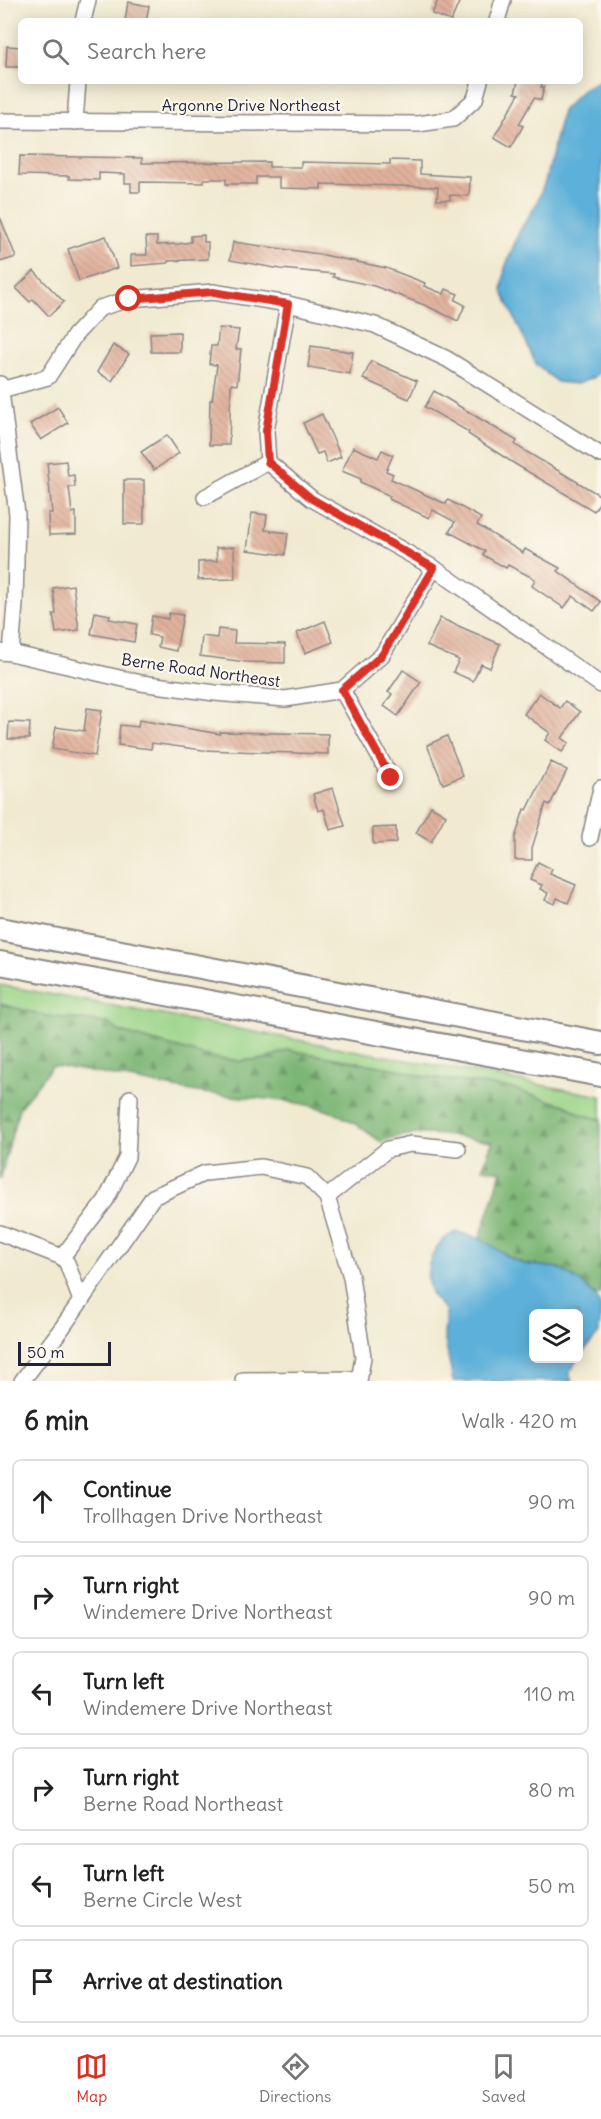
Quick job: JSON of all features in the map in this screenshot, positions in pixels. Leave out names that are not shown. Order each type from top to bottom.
[{"type":"highway","points":[[0,929],[601,1043]]},
{"type":"highway","points":[[0,963],[601,1075]]},
{"type":"street","points":[[84,18],[88,0]]},
{"type":"street","points":[[498,18],[503,0]]},
{"type":"street","points":[[75,122],[78,84]]},
{"type":"street","name":"Argonne Drive Northeast","points":[[0,121],[418,124],[453,119],[475,99],[479,84]]},
{"type":"street","points":[[5,652],[15,604],[17,514],[1,387],[48,377],[75,335],[100,309],[129,299],[213,292],[288,304],[375,325],[447,358],[601,455]]},
{"type":"street","points":[[288,304],[266,431],[268,462],[312,499],[434,568],[601,685]]},
{"type":"street","points":[[206,497],[268,462]]},
{"type":"street","points":[[391,778],[342,690],[382,655],[434,568]]},
{"type":"street","name":"Berne Road Northeast","points":[[5,652],[141,682],[215,693],[285,699],[342,690]]},
{"type":"street","points":[[590,838],[601,789]]},
{"type":"street","points":[[62,1257],[106,1200],[127,1156],[130,1098]]},
{"type":"street","points":[[327,1197],[388,1149],[411,1144],[458,1149]]},
{"type":"street","points":[[22,1381],[153,1197],[205,1173],[261,1167],[307,1177],[327,1197],[351,1277],[363,1358],[359,1380],[243,1380]]},
{"type":"street","points":[[0,1233],[62,1257],[67,1263],[81,1301]]},
{"type":"green space","points":[[0,985],[601,1096],[601,1119],[583,1115],[565,1105],[421,1076],[397,1069],[289,1050],[264,1059],[240,1061],[214,1058],[120,1032],[108,1023],[47,1016],[0,1004]]},
{"type":"green space","points":[[0,1004],[47,1016],[108,1023],[120,1032],[214,1058],[240,1061],[264,1059],[289,1050],[397,1069],[421,1076],[510,1088],[565,1105],[583,1115],[601,1119],[601,1294],[596,1296],[578,1280],[559,1268],[524,1264],[510,1258],[480,1238],[502,1171],[483,1168],[492,1142],[422,1134],[394,1137],[381,1142],[341,1116],[296,1103],[204,1093],[52,1066],[19,1108],[0,1180]]},
{"type":"water","points":[[601,80],[601,371],[592,378],[577,384],[557,382],[536,364],[502,291],[505,268],[520,230],[536,205],[545,182],[562,111],[584,88]]},
{"type":"water","points":[[457,1232],[482,1239],[510,1258],[524,1264],[559,1268],[578,1280],[596,1296],[601,1308],[599,1333],[583,1352],[583,1309],[529,1309],[529,1363],[575,1363],[569,1374],[572,1381],[453,1381],[444,1335],[446,1311],[435,1300],[428,1283],[432,1256],[436,1248]]},
{"type":"building","points":[[438,0],[460,0],[452,18],[443,18],[432,14]]},
{"type":"building","points":[[128,2],[149,6],[147,18],[125,18]]},
{"type":"building","points":[[7,46],[18,47],[18,67],[6,67]]},
{"type":"building","points":[[517,84],[542,84],[541,87],[544,87],[541,100],[534,98],[519,124],[523,126],[511,147],[494,137],[519,94],[515,93]]},
{"type":"building","points":[[20,156],[142,158],[142,163],[269,162],[269,167],[301,167],[301,162],[390,164],[390,160],[420,161],[420,174],[470,177],[469,196],[450,195],[450,200],[437,200],[438,187],[321,184],[321,189],[279,188],[279,177],[256,177],[256,184],[226,184],[226,179],[204,179],[204,183],[140,182],[140,192],[131,192],[131,183],[125,183],[125,174],[99,173],[99,180],[69,179],[69,176],[19,175]]},
{"type":"building","points":[[0,217],[16,257],[0,262]]},
{"type":"building","points":[[204,235],[204,242],[208,242],[208,259],[131,266],[131,255],[147,255],[146,237],[157,237],[157,245],[191,242],[191,236]]},
{"type":"building","points":[[106,236],[117,268],[79,281],[68,249]]},
{"type":"building","points":[[233,242],[319,254],[386,268],[425,283],[424,286],[444,294],[446,289],[458,294],[455,300],[465,305],[458,321],[427,306],[374,286],[333,277],[334,274],[281,269],[230,260]]},
{"type":"building","points":[[34,271],[64,302],[49,316],[33,299],[30,302],[16,288]]},
{"type":"building","points":[[219,328],[239,330],[236,349],[241,349],[237,385],[231,384],[229,445],[209,445],[210,400],[212,400],[217,365],[209,364],[211,346],[217,346]]},
{"type":"building","points":[[180,332],[180,352],[151,352],[150,333]]},
{"type":"building","points":[[113,345],[129,354],[112,381],[97,372]]},
{"type":"building","points":[[311,346],[353,352],[350,374],[308,367]]},
{"type":"building","points":[[371,361],[417,381],[409,399],[363,379]]},
{"type":"building","points":[[434,391],[517,441],[515,445],[601,496],[594,511],[425,407]]},
{"type":"building","points":[[58,407],[68,423],[41,440],[30,424]]},
{"type":"building","points":[[322,414],[341,457],[327,463],[323,452],[317,454],[303,423]]},
{"type":"building","points":[[167,435],[179,453],[154,470],[141,452]]},
{"type":"building","points":[[353,447],[378,458],[382,450],[393,455],[386,471],[393,474],[391,479],[446,504],[448,500],[481,518],[477,525],[523,553],[525,549],[560,568],[558,571],[601,602],[594,611],[573,596],[564,608],[532,586],[535,579],[508,565],[506,568],[483,555],[485,551],[449,532],[455,522],[433,510],[429,518],[389,499],[390,496],[342,471]]},
{"type":"building","points":[[66,461],[68,476],[74,475],[75,487],[69,487],[72,513],[76,512],[76,534],[49,535],[48,513],[52,513],[47,463]]},
{"type":"building","points":[[124,480],[144,480],[144,524],[124,524]]},
{"type":"building","points":[[252,513],[267,515],[265,530],[288,533],[285,555],[247,550]]},
{"type":"building","points":[[234,547],[235,579],[198,580],[198,562],[217,561],[216,548]]},
{"type":"building","points":[[73,585],[79,630],[56,633],[53,588]]},
{"type":"building","points":[[95,612],[110,615],[109,619],[137,624],[134,642],[91,634]]},
{"type":"building","points":[[169,613],[183,615],[176,651],[158,647],[160,637],[149,635],[152,616],[168,619]]},
{"type":"building","points":[[440,618],[500,644],[490,668],[481,664],[473,681],[453,672],[459,660],[427,646]]},
{"type":"building","points":[[325,621],[333,642],[305,653],[297,633]]},
{"type":"building","points":[[218,629],[235,631],[234,643],[285,644],[285,663],[246,662],[200,656],[202,636],[217,638]]},
{"type":"building","points":[[403,670],[421,682],[398,716],[384,706],[392,694],[388,692]]},
{"type":"building","points":[[539,693],[560,708],[565,701],[580,712],[562,738],[569,743],[562,752],[545,740],[550,733],[524,714]]},
{"type":"building","points":[[87,708],[102,710],[95,756],[52,749],[56,727],[84,731]]},
{"type":"building","points":[[139,720],[220,734],[220,732],[328,734],[328,754],[203,750],[152,743],[151,749],[118,745],[120,725],[138,727]]},
{"type":"building","points":[[9,722],[30,723],[29,739],[8,739]]},
{"type":"building","points":[[447,736],[463,776],[443,784],[427,745]]},
{"type":"building","points":[[551,762],[567,770],[550,805],[546,803],[532,848],[532,860],[515,860],[515,838],[524,809],[527,810]]},
{"type":"building","points":[[333,788],[345,826],[330,830],[324,809],[318,811],[313,794]]},
{"type":"building","points":[[431,806],[446,815],[431,842],[416,833]]},
{"type":"building","points":[[396,827],[396,843],[373,844],[373,828]]},
{"type":"building","points":[[538,862],[552,869],[550,874],[576,885],[568,903],[557,898],[555,904],[545,900],[548,893],[540,889],[542,885],[530,880]]},
{"type":"route","points":[[129,299],[213,292],[288,304],[266,431],[268,462],[312,499],[434,568],[382,655],[342,690],[391,778]]}]
